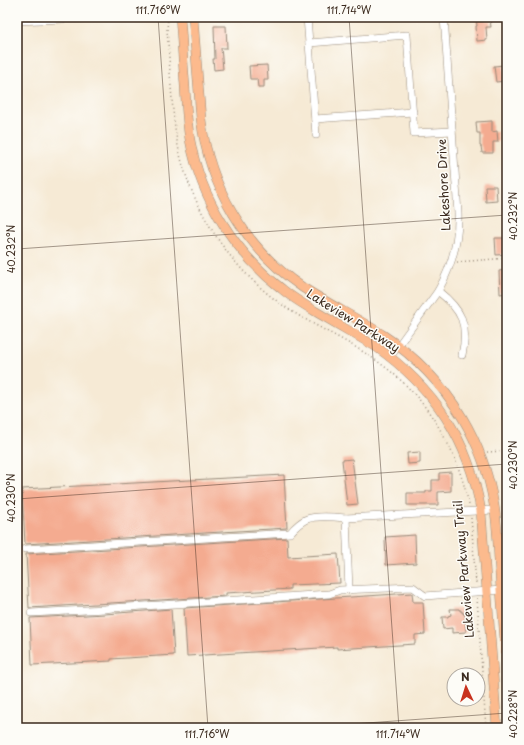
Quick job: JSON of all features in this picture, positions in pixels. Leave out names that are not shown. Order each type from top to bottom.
[{"type":"main road","name":"Lakeview Parkway","points":[[180,17],[190,142],[202,181],[210,200],[235,241],[252,262],[277,285],[303,304],[375,346],[407,371],[434,400],[449,422],[462,446],[472,471],[481,511],[497,728]]},
{"type":"main road","name":"Lakeview Parkway","points":[[193,17],[203,135],[212,168],[223,196],[236,218],[260,251],[290,278],[312,293],[382,334],[419,363],[446,393],[474,440],[492,492],[495,510],[507,670]]},
{"type":"street","points":[[17,21],[110,17]]},
{"type":"street","points":[[307,17],[316,136]]},
{"type":"street","name":"Lakeshore Drive","points":[[390,357],[438,291],[452,262],[457,240],[458,222],[444,17]]},
{"type":"street","points":[[309,43],[407,35],[414,133],[452,131]]},
{"type":"street","points":[[315,119],[413,112]]},
{"type":"street","points":[[438,291],[457,308],[461,315],[464,336],[462,355]]},
{"type":"street","points":[[25,549],[290,533],[297,525],[308,518],[329,516],[346,518],[495,510]]},
{"type":"street","points":[[346,518],[349,589]]},
{"type":"street","points":[[31,613],[329,594],[340,590],[349,589],[414,587],[425,596],[501,590]]},
{"type":"path","name":"Lakeview Parkway Trail","points":[[168,17],[167,30],[176,137],[190,187],[208,225],[243,271],[277,301],[302,318],[371,357],[393,373],[413,393],[430,414],[451,449],[462,477],[470,512],[486,728]]},
{"type":"path","points":[[452,262],[507,258]]},
{"type":"building","points":[[476,17],[487,17],[487,21],[490,20],[491,27],[486,27],[487,40],[477,41]]},
{"type":"building","points":[[214,26],[226,26],[227,48],[221,48],[223,69],[214,70],[213,59],[215,59]]},
{"type":"building","points":[[267,65],[268,80],[264,80],[264,87],[258,87],[257,79],[250,79],[249,66]]},
{"type":"building","points":[[504,65],[505,81],[496,82],[494,66]]},
{"type":"building","points":[[492,121],[492,132],[497,131],[498,142],[493,142],[493,153],[482,153],[480,146],[480,133],[477,133],[476,122]]},
{"type":"building","points":[[485,186],[496,186],[497,201],[486,202]]},
{"type":"building","points":[[495,238],[506,238],[507,254],[496,255]]},
{"type":"building","points":[[507,270],[507,293],[500,294],[499,271]]},
{"type":"building","points":[[420,452],[420,463],[408,464],[407,453]]},
{"type":"building","points":[[352,459],[358,504],[347,505],[342,460]]},
{"type":"building","points":[[451,472],[451,491],[438,492],[438,505],[407,505],[407,493],[426,493],[426,491],[432,491],[432,480],[439,480],[439,473]]},
{"type":"building","points":[[284,475],[287,528],[25,544],[22,489]]},
{"type":"building","points":[[415,535],[416,563],[386,565],[385,537]]},
{"type":"building","points":[[287,538],[288,557],[338,554],[340,583],[290,585],[290,589],[226,593],[226,596],[29,608],[26,554]]},
{"type":"building","points":[[412,593],[413,602],[423,602],[425,634],[415,635],[415,644],[187,656],[184,608]]},
{"type":"building","points":[[171,609],[174,655],[111,659],[111,661],[32,665],[30,618]]},
{"type":"building","points":[[450,609],[459,609],[463,612],[463,614],[465,614],[466,632],[452,633],[452,628],[443,629],[442,617],[448,617],[451,615]]}]
